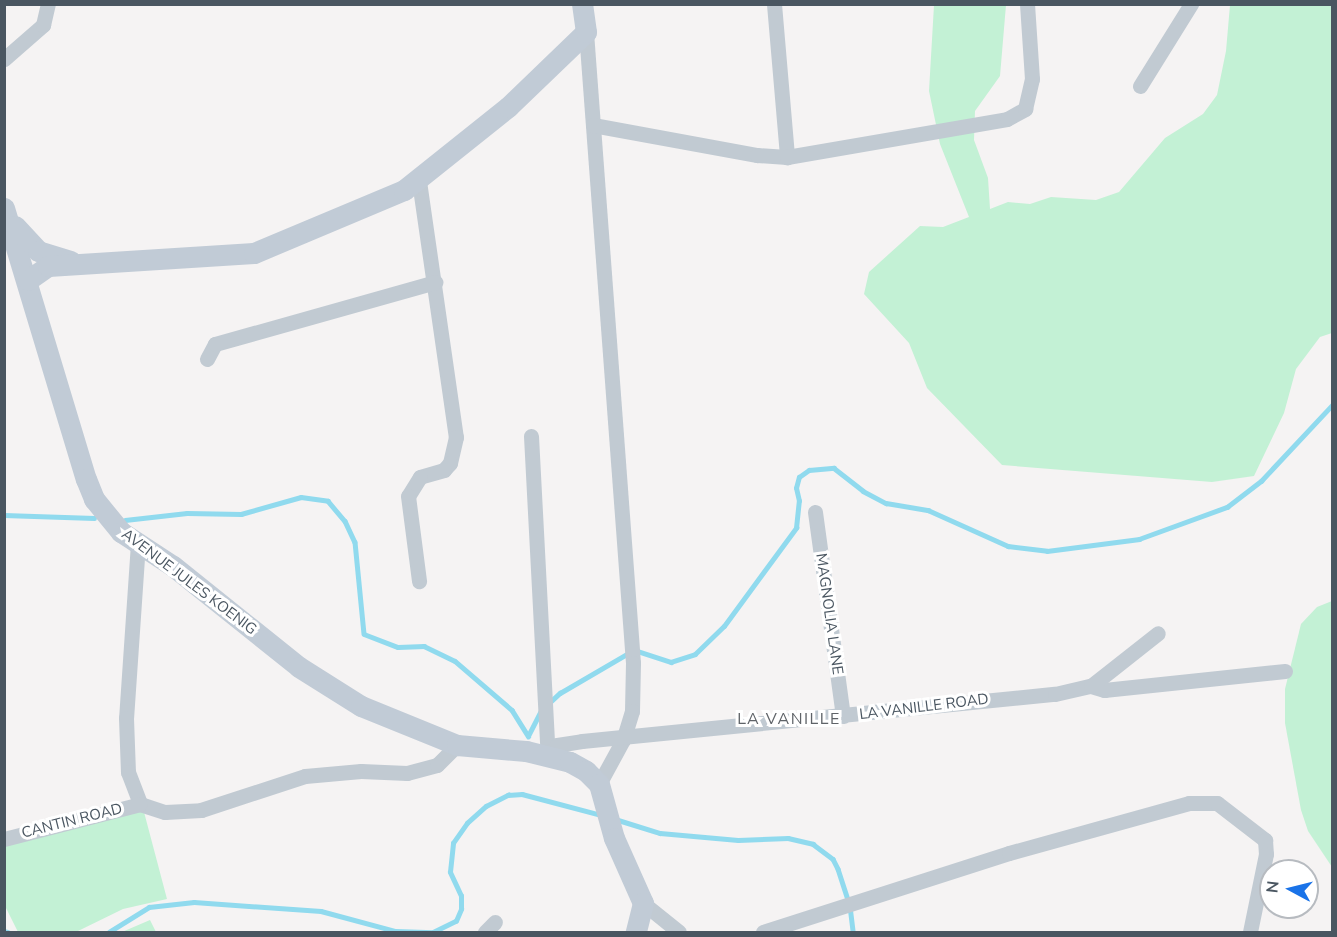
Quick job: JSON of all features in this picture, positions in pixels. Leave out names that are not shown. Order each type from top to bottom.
[{"type":"street","points":[[4,59],[43,25],[48,4]]},
{"type":"street","points":[[582,4],[586,32],[633,663],[632,711],[623,740],[601,790],[608,821],[643,903],[679,933]]},
{"type":"street","points":[[774,4],[787,157]]},
{"type":"street","points":[[593,125],[758,155],[787,157],[1006,119],[1025,109],[1032,79],[1028,4]]},
{"type":"street","points":[[1140,86],[1191,4]]},
{"type":"street","points":[[26,273],[48,266],[75,263],[254,253],[313,231],[419,181],[508,107],[586,32]]},
{"type":"street","points":[[419,181],[456,438],[450,463],[444,470],[420,477],[408,496],[419,581]]},
{"type":"street","points":[[6,212],[31,245],[44,253],[75,263]]},
{"type":"street","name":"AVENUE JULES KOENIG","points":[[6,212],[86,479],[107,516],[138,543],[330,688],[388,720],[457,745],[570,762],[601,790]]},
{"type":"street","points":[[26,273],[44,253]]},
{"type":"street","points":[[207,359],[215,344],[435,282]]},
{"type":"street","points":[[531,436],[548,757]]},
{"type":"street","name":"MAGNOLIA LANE","points":[[815,512],[843,716]]},
{"type":"street","points":[[138,543],[126,718],[128,772],[140,804],[165,812],[201,810],[305,776],[361,771],[407,773],[437,765],[457,745]]},
{"type":"street","name":"LA VANILLE ROAD","points":[[548,757],[557,745],[1054,694],[1091,686],[1158,633]]},
{"type":"street","name":"LA VANILLE ROAD","points":[[1091,686],[1104,690],[1285,671]]},
{"type":"street","points":[[763,933],[1008,854],[1189,803],[1218,803],[1265,840],[1266,854],[1250,933]]},
{"type":"street","name":"CANTIN ROAD","points":[[4,839],[140,804]]},
{"type":"street","points":[[636,933],[643,903]]},
{"type":"green space","points":[[934,5],[1006,5],[1000,76],[975,111],[974,140],[988,178],[990,209],[1008,202],[1030,204],[1051,197],[1096,200],[1119,192],[1165,138],[1203,114],[1217,95],[1226,51],[1230,5],[1332,5],[1332,333],[1320,337],[1296,369],[1284,413],[1254,476],[1212,482],[1002,465],[927,388],[909,343],[864,294],[869,272],[920,226],[943,227],[969,217],[940,144],[929,91]]},
{"type":"green space","points":[[1332,601],[1332,867],[1308,831],[1301,810],[1285,723],[1285,689],[1301,624],[1317,607]]},
{"type":"green space","points":[[126,809],[144,812],[167,899],[123,909],[76,932],[18,932],[5,906],[5,844]]},
{"type":"green space","points":[[150,920],[156,932],[122,932]]},
{"type":"waterway","points":[[548,704],[560,693],[634,650],[671,662],[695,654],[724,626],[796,528],[799,501],[796,488],[799,477],[809,470],[834,468],[863,491],[886,503],[928,510],[1008,546],[1047,551],[1139,539],[1227,507],[1261,481],[1332,405]]},
{"type":"waterway","points":[[125,520],[187,513],[241,514],[301,497],[328,501],[345,521],[355,542],[364,634],[398,647],[424,646],[455,661],[512,710],[528,736]]},
{"type":"waterway","points":[[4,515],[94,518]]},
{"type":"waterway","points":[[528,736],[540,712]]},
{"type":"waterway","points":[[109,932],[149,907],[194,902],[321,911],[395,931],[433,932],[456,921],[461,909],[461,896],[450,872],[453,843],[467,823],[486,806],[508,795],[522,794],[601,815]]},
{"type":"waterway","points":[[615,819],[660,833],[738,840],[788,838],[813,844],[833,859],[838,869],[850,906],[853,932]]},
{"type":"waterway","points":[[4,931],[8,932]]},
{"type":"district","name":"LA VANILLE","points":[[789,719]]}]
